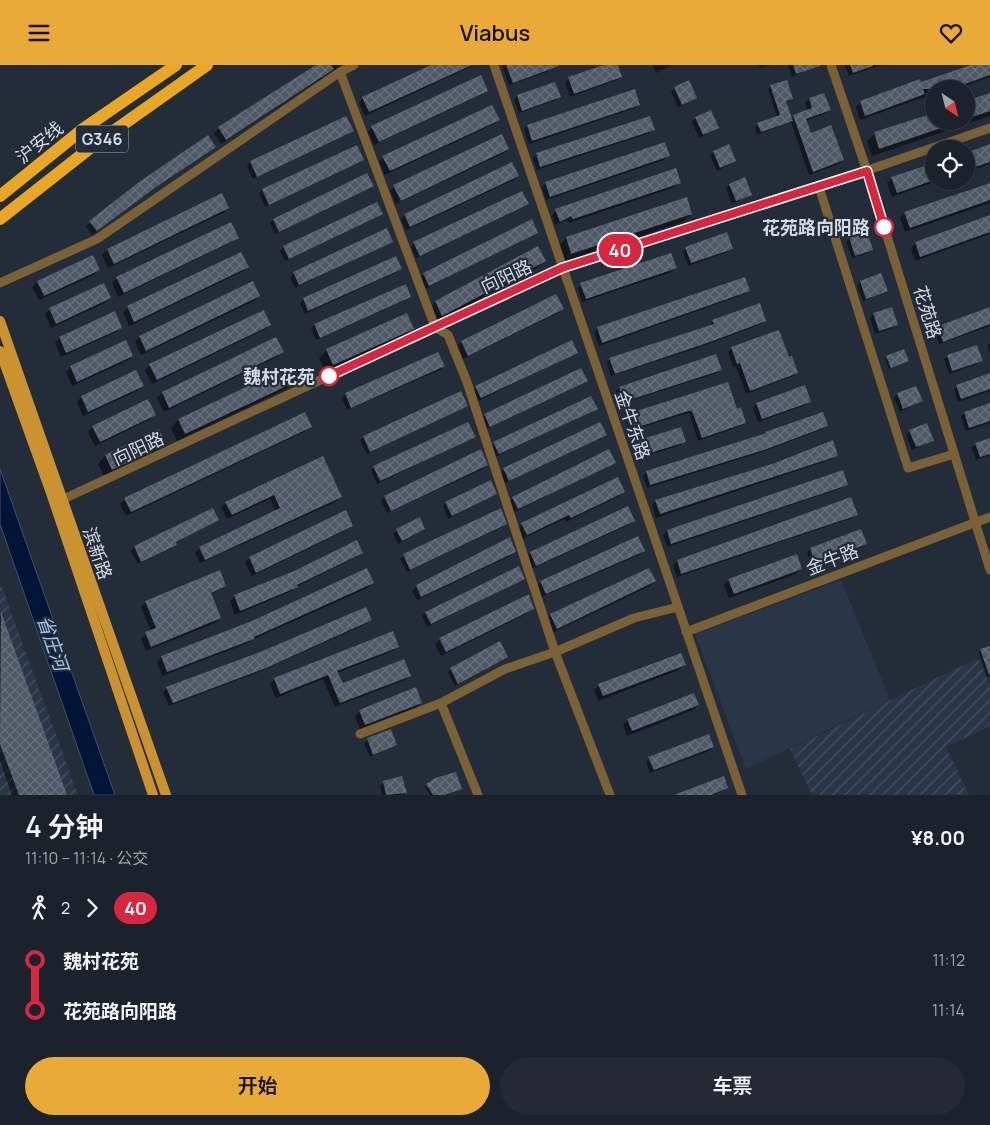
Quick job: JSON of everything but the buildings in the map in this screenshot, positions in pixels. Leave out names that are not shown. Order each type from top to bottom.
[{"type":"highway","name":"沪安线","points":[[0,196],[83,129],[176,65]]},
{"type":"highway","name":"沪安线","points":[[0,219],[94,145],[207,65]]},
{"type":"main road","name":"滨新路","points":[[0,321],[153,795]]},
{"type":"main road","name":"滨新路","points":[[0,351],[166,795]]},
{"type":"street","points":[[0,283],[97,239],[340,72],[354,65]]},
{"type":"street","name":"金牛东路","points":[[494,65],[742,795]]},
{"type":"street","name":"花苑路","points":[[831,65],[867,171],[990,570]]},
{"type":"street","points":[[340,72],[435,327],[448,335],[467,382],[555,652],[610,795]]},
{"type":"street","name":"向阳路","points":[[58,502],[562,268],[819,187],[990,128]]},
{"type":"street","points":[[819,187],[908,468],[954,454]]},
{"type":"street","name":"金牛路","points":[[686,632],[990,517]]},
{"type":"street","points":[[360,733],[441,703],[505,669],[555,652],[634,618],[678,607]]},
{"type":"street","points":[[441,703],[478,795]]},
{"type":"shaded area","points":[[841,580],[890,700],[746,769],[695,634]]},
{"type":"shaded area","points":[[0,582],[78,795],[0,795]]},
{"type":"shaded area","points":[[978,658],[990,684],[990,726],[946,747],[969,795],[812,795],[790,749]]},
{"type":"water","name":"省庄河","points":[[0,469],[115,795],[94,795],[0,524]]},
{"type":"bus line","name":"40","points":[[329,376],[562,268],[867,171],[884,227]]},
{"type":"place","name":"花苑路向阳路","points":[[884,227]]},
{"type":"place","name":"魏村花苑","points":[[329,376]]}]
